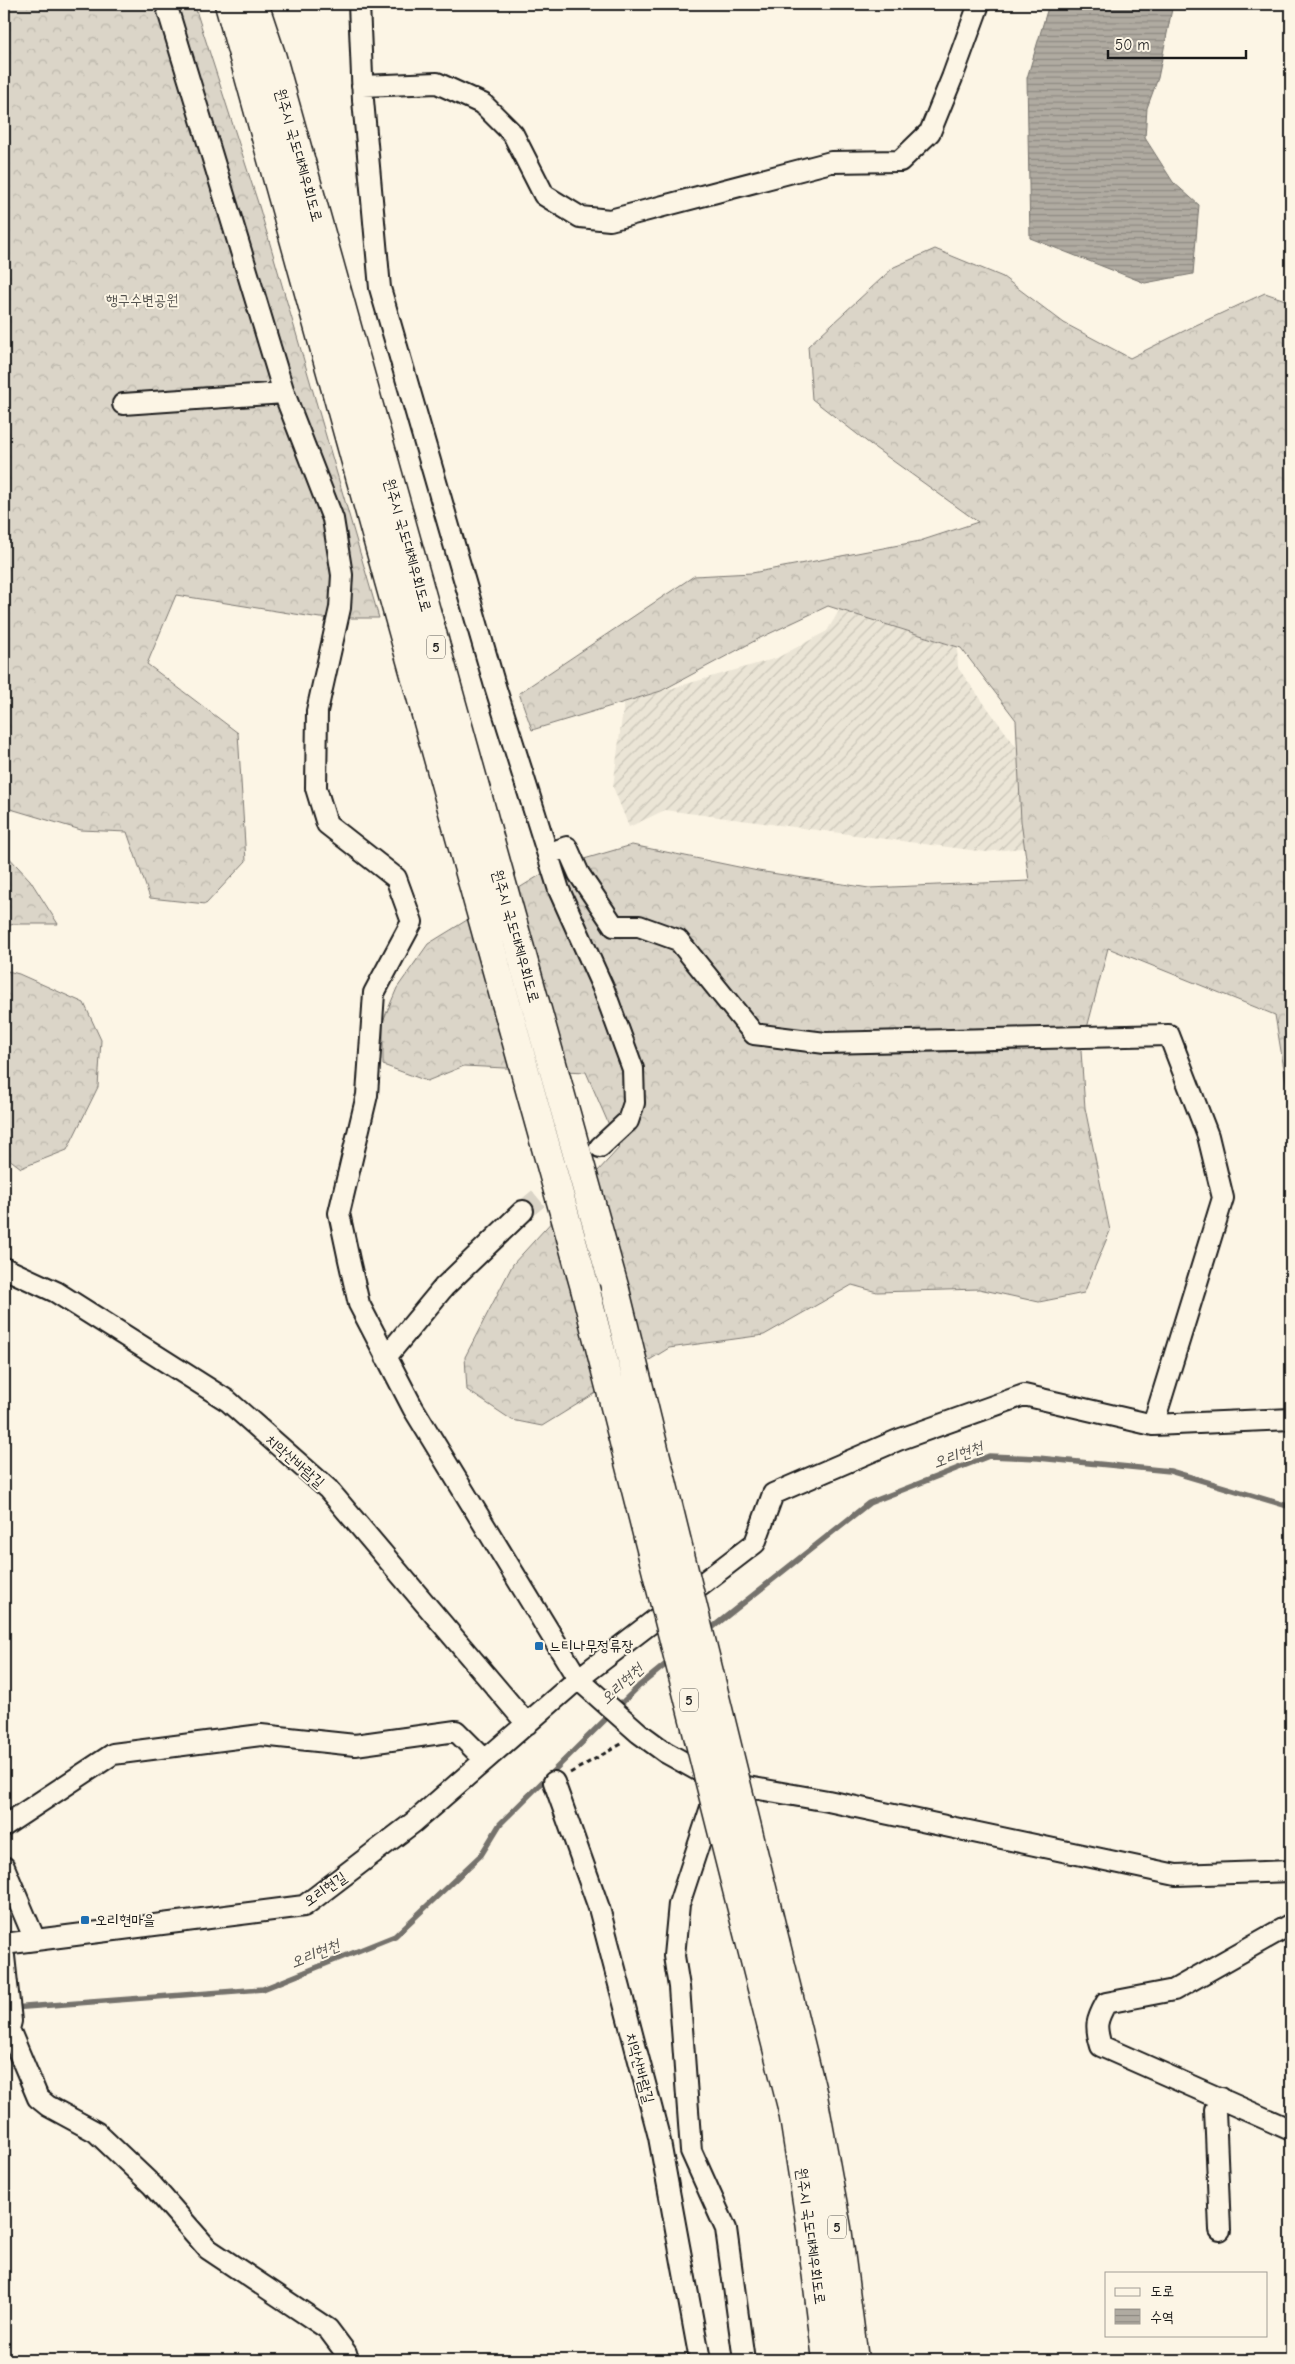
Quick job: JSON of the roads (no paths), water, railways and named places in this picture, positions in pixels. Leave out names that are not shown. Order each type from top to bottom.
[{"type":"highway","points":[[221,4],[259,61]]},
{"type":"highway","name":"원주시 국도대체우회도로","points":[[229,4],[259,61],[615,1290],[803,2103],[810,2221],[827,2360]]},
{"type":"highway","name":"원주시 국도대체우회도로","points":[[254,4],[259,61],[837,2228],[854,2360]]},
{"type":"highway","points":[[259,61],[263,4]]},
{"type":"street","points":[[166,4],[284,393],[333,519],[342,574],[340,608],[317,711],[316,788],[327,824],[396,878],[412,922],[374,993],[367,1095],[338,1214],[360,1304],[413,1408],[578,1679],[636,1731],[665,1752],[720,1782],[828,1801],[1176,1875],[1291,1871]]},
{"type":"street","points":[[359,4],[362,86],[380,288],[494,686],[559,890],[604,990],[633,1069],[634,1103],[628,1121],[600,1147]]},
{"type":"street","points":[[362,86],[438,83],[483,104],[512,134],[544,195],[580,217],[610,220],[831,162],[900,161],[930,132],[979,4]]},
{"type":"street","points":[[123,404],[284,393]]},
{"type":"street","points":[[548,854],[567,846],[579,874],[614,926],[639,926],[678,940],[754,1034],[825,1043],[1169,1035],[1208,1136],[1222,1198],[1153,1425]]},
{"type":"street","points":[[386,1357],[444,1287],[523,1211]]},
{"type":"street","name":"치악산바람길","points":[[4,1268],[56,1292],[228,1402],[328,1489],[527,1724]]},
{"type":"street","name":"오리현길","points":[[4,1954],[35,1940],[304,1906],[414,1822],[578,1679],[755,1543],[773,1494],[898,1440],[1024,1395],[1153,1425],[1291,1419]]},
{"type":"street","points":[[4,1826],[113,1754],[260,1735],[355,1745],[456,1730],[486,1760]]},
{"type":"street","name":"치악산바람길","points":[[554,1782],[599,1908],[658,2137],[700,2360]]},
{"type":"street","points":[[720,1782],[678,1904],[674,1956],[691,2152],[726,2229],[744,2360]]},
{"type":"street","points":[[4,1867],[35,1940]]},
{"type":"street","points":[[1291,1924],[1174,1990],[1106,2003],[1099,2015],[1096,2029],[1101,2046],[1291,2130]]},
{"type":"street","points":[[4,1954],[8,2027],[38,2098],[48,2106],[96,2132],[152,2185],[208,2249],[328,2330],[346,2353],[348,2360]]},
{"type":"street","points":[[1220,2230],[1214,2110],[1221,2098]]},
{"type":"water","points":[[1049,4],[1173,4],[1158,78],[1147,108],[1145,138],[1173,182],[1199,205],[1193,274],[1145,283],[1030,238],[1027,78]]},
{"type":"waterway","name":"오리현천","points":[[708,1631],[869,1503],[989,1456],[1038,1458],[1170,1471],[1291,1507]]},
{"type":"waterway","name":"오리현천","points":[[12,2008],[263,1989],[395,1936],[481,1855],[500,1824],[639,1686],[671,1660]]},
{"type":"tunnel","points":[[523,1211],[600,1147]]},
{"type":"place","name":"느티나무정류장","points":[[539,1646]]},
{"type":"place","name":"오리현마을","points":[[85,1920]]},
{"type":"park label","name":"행구수변공원","points":[[142,300]]}]
